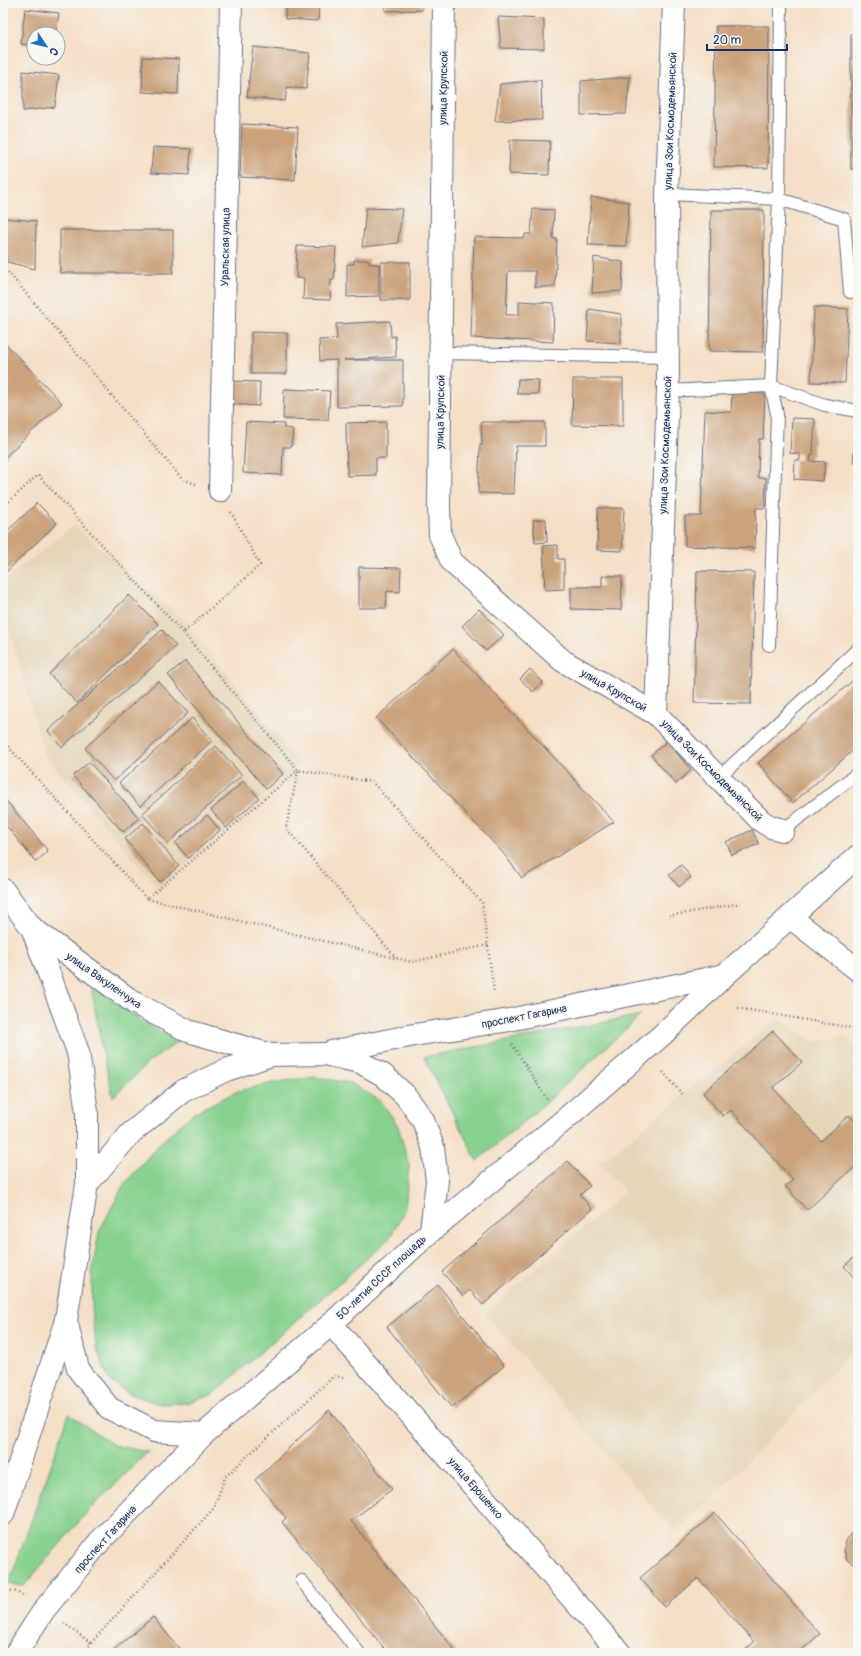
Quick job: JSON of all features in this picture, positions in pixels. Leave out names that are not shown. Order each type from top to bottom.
[{"type":"main road","name":"Уральская улица","points":[[220,491],[231,3]]},
{"type":"main road","name":"улица Крупской","points":[[444,3],[439,507],[440,535],[452,562],[563,661],[656,714]]},
{"type":"main road","name":"улица Зои Космодемьянской","points":[[674,3],[667,194],[668,391],[656,714],[760,820],[770,827],[783,830]]},
{"type":"main road","name":"проспект Гагарина","points":[[431,1231],[662,1036],[725,975],[858,856]]},
{"type":"main road","name":"улица Вакуленчука","points":[[3,890],[32,928],[133,1002],[188,1031],[271,1055]]},
{"type":"main road","points":[[790,917],[858,970]]},
{"type":"main road","name":"улица Вакуленчука","points":[[32,928],[78,1052],[87,1112],[87,1184]]},
{"type":"main road","name":"проспект Гагарина","points":[[324,1054],[414,1035],[504,1021],[725,975]]},
{"type":"main road","name":"50-летия СССР площадь","points":[[87,1184],[131,1133],[183,1091],[226,1070],[271,1055],[324,1054],[360,1062],[383,1076],[405,1095],[423,1120],[433,1147],[437,1181],[431,1231],[331,1324],[204,1434]]},
{"type":"main road","points":[[3,1514],[66,1320],[87,1184]]},
{"type":"main road","points":[[66,1320],[78,1369],[109,1408],[154,1431],[204,1434]]},
{"type":"main road","name":"улица Ерошенко","points":[[331,1324],[620,1653]]},
{"type":"main road","name":"проспект Гагарина","points":[[16,1653],[44,1610],[100,1541],[204,1434]]},
{"type":"lane","points":[[769,645],[777,414],[771,386],[779,199],[781,3]]},
{"type":"lane","points":[[667,194],[779,199],[844,219],[850,292]]},
{"type":"lane","points":[[441,353],[667,357]]},
{"type":"lane","points":[[668,391],[771,386],[825,405],[858,411]]},
{"type":"lane","points":[[718,778],[858,649]]},
{"type":"lane","points":[[783,830],[858,773]]},
{"type":"lane","points":[[302,1581],[359,1653]]},
{"type":"path","points":[[3,266],[182,479],[220,491],[260,565],[183,633]]},
{"type":"path","points":[[3,507],[38,475],[183,633],[298,770],[372,782],[482,903],[494,992]]},
{"type":"path","points":[[3,741],[148,899],[412,962],[488,945]]},
{"type":"path","points":[[148,899],[298,770]]},
{"type":"path","points":[[298,770],[286,828],[397,958]]},
{"type":"path","points":[[669,916],[741,903]]},
{"type":"path","points":[[738,1008],[858,1029]]},
{"type":"path","points":[[511,1042],[548,1101]]},
{"type":"path","points":[[663,1072],[683,1096]]},
{"type":"path","points":[[85,1653],[91,1643],[214,1508],[225,1477],[334,1376],[346,1377]]},
{"type":"path","points":[[68,1625],[91,1643]]},
{"type":"shaded area","points":[[74,525],[188,624],[299,764],[159,889],[44,754],[3,606],[3,582]]},
{"type":"shaded area","points":[[778,1018],[813,1041],[844,1037],[858,1047],[858,1345],[736,1474],[675,1532],[485,1314],[625,1192],[600,1163]]},
{"type":"green space","points":[[91,985],[142,1021],[179,1041],[149,1062],[113,1097],[102,1049]]},
{"type":"green space","points":[[641,1015],[548,1101],[477,1161],[424,1057]]},
{"type":"green space","points":[[315,1077],[350,1083],[381,1101],[398,1126],[409,1165],[405,1209],[389,1239],[212,1395],[186,1403],[159,1404],[128,1393],[109,1380],[96,1346],[92,1315],[92,1272],[99,1232],[123,1186],[160,1143],[195,1112],[238,1091],[277,1082]]},
{"type":"green space","points":[[69,1414],[113,1445],[148,1452],[89,1510],[24,1586],[9,1584]]},
{"type":"building","points":[[286,3],[319,3],[318,21],[285,19]]},
{"type":"building","points":[[385,3],[422,3],[422,10],[385,11]]},
{"type":"building","points":[[25,9],[59,13],[57,26],[26,26],[26,45],[21,44]]},
{"type":"building","points":[[498,17],[544,19],[544,49],[501,48]]},
{"type":"building","points":[[716,26],[769,26],[768,168],[714,167]]},
{"type":"building","points":[[851,34],[858,34],[858,169],[851,169]]},
{"type":"building","points":[[253,47],[310,53],[306,89],[287,87],[285,101],[247,97]]},
{"type":"building","points":[[143,57],[179,59],[178,94],[142,92]]},
{"type":"building","points":[[23,71],[59,75],[55,107],[23,111]]},
{"type":"building","points":[[630,77],[626,114],[581,115],[581,81]]},
{"type":"building","points":[[541,80],[542,120],[495,121],[500,84]]},
{"type":"building","points":[[242,124],[298,127],[295,180],[240,177]]},
{"type":"building","points":[[510,140],[550,141],[549,175],[509,174]]},
{"type":"building","points":[[153,147],[191,149],[189,175],[151,173]]},
{"type":"building","points":[[591,197],[629,202],[626,246],[588,245]]},
{"type":"building","points":[[366,208],[402,209],[398,243],[362,247]]},
{"type":"building","points":[[533,209],[554,210],[553,239],[557,239],[555,287],[535,287],[535,271],[508,271],[506,315],[519,315],[519,301],[554,303],[553,342],[471,338],[474,237],[525,238],[525,234],[531,234]]},
{"type":"building","points":[[711,210],[764,210],[763,352],[709,351]]},
{"type":"building","points":[[3,218],[36,221],[35,269],[7,262],[3,240]]},
{"type":"building","points":[[60,230],[173,230],[173,273],[60,273]]},
{"type":"building","points":[[297,246],[336,247],[334,280],[331,280],[330,300],[303,299],[304,278],[296,278]]},
{"type":"building","points":[[594,257],[623,262],[622,291],[592,293]]},
{"type":"building","points":[[354,260],[369,260],[369,264],[379,264],[379,296],[347,297],[347,264],[354,264]]},
{"type":"building","points":[[381,262],[410,262],[410,300],[381,300]]},
{"type":"building","points":[[814,307],[848,309],[845,383],[811,382]]},
{"type":"building","points":[[589,309],[621,314],[621,343],[587,341]]},
{"type":"building","points":[[390,321],[391,337],[395,336],[396,357],[344,360],[403,360],[403,406],[337,407],[337,360],[320,361],[319,340],[337,339],[336,324]]},
{"type":"building","points":[[251,332],[287,333],[287,374],[251,374]]},
{"type":"building","points":[[3,341],[62,403],[3,459]]},
{"type":"building","points":[[518,379],[539,380],[538,394],[517,394]]},
{"type":"building","points":[[573,379],[623,379],[623,426],[572,425]]},
{"type":"building","points":[[230,381],[260,382],[259,406],[230,404]]},
{"type":"building","points":[[284,389],[330,391],[328,420],[283,419]]},
{"type":"building","points":[[732,393],[765,394],[763,439],[759,439],[758,478],[766,478],[765,508],[756,508],[755,548],[685,546],[685,516],[701,516],[705,411],[731,412]]},
{"type":"building","points":[[792,418],[815,419],[813,455],[811,455],[810,461],[825,462],[823,481],[794,479],[795,460],[800,460],[800,454],[790,453]]},
{"type":"building","points":[[246,422],[284,424],[284,428],[293,429],[291,447],[283,447],[282,475],[243,473]]},
{"type":"building","points":[[386,422],[386,458],[376,458],[376,475],[347,476],[346,423]]},
{"type":"building","points":[[481,422],[545,422],[545,446],[516,446],[514,494],[478,493],[480,445],[482,445]]},
{"type":"building","points":[[856,424],[858,424],[858,463],[853,463]]},
{"type":"building","points":[[37,503],[57,523],[3,575],[3,535]]},
{"type":"building","points":[[598,508],[624,508],[622,551],[597,550]]},
{"type":"building","points":[[546,519],[547,542],[535,543],[533,520]]},
{"type":"building","points":[[558,545],[558,559],[564,559],[564,589],[545,590],[543,546]]},
{"type":"building","points":[[359,567],[401,568],[400,592],[387,591],[386,608],[359,608]]},
{"type":"building","points":[[697,571],[754,572],[751,704],[694,703]]},
{"type":"building","points":[[602,576],[622,576],[621,610],[571,609],[571,587],[602,587]]},
{"type":"building","points":[[129,595],[158,624],[77,703],[49,674]]},
{"type":"building","points":[[479,609],[504,635],[486,651],[462,626]]},
{"type":"building","points":[[162,630],[176,646],[62,747],[48,731]]},
{"type":"building","points":[[453,649],[614,822],[522,878],[503,853],[376,718]]},
{"type":"building","points":[[185,661],[283,774],[266,789],[168,675]]},
{"type":"building","points":[[530,669],[543,682],[533,692],[520,679]]},
{"type":"building","points":[[858,676],[858,746],[793,803],[758,763]]},
{"type":"building","points":[[158,681],[188,713],[114,781],[85,748]]},
{"type":"building","points":[[192,718],[212,741],[140,806],[119,783]]},
{"type":"building","points":[[667,741],[691,770],[676,784],[651,755]]},
{"type":"building","points":[[216,746],[242,775],[168,843],[142,814]]},
{"type":"building","points":[[89,762],[139,818],[123,832],[73,776]]},
{"type":"building","points":[[244,781],[259,798],[226,828],[211,810]]},
{"type":"building","points":[[3,797],[48,851],[36,862],[3,822]]},
{"type":"building","points":[[207,815],[220,830],[188,858],[175,843]]},
{"type":"building","points":[[143,823],[179,866],[160,882],[125,839]]},
{"type":"building","points":[[752,830],[759,844],[732,855],[726,842]]},
{"type":"building","points":[[681,865],[691,877],[679,887],[669,875]]},
{"type":"building","points":[[773,1031],[802,1062],[773,1088],[821,1141],[849,1115],[858,1125],[858,1164],[807,1210],[785,1186],[793,1180],[731,1110],[723,1116],[703,1093]]},
{"type":"building","points":[[568,1161],[590,1186],[580,1195],[592,1209],[483,1305],[470,1290],[463,1296],[442,1272]]},
{"type":"building","points":[[858,1254],[858,1282],[844,1266]]},
{"type":"building","points":[[438,1285],[504,1366],[452,1408],[387,1327]]},
{"type":"building","points":[[329,1410],[392,1489],[351,1521],[457,1653],[388,1653],[282,1522],[286,1518],[255,1480]]},
{"type":"building","points":[[715,1513],[820,1634],[798,1653],[742,1653],[754,1642],[698,1578],[665,1607],[640,1578]]},
{"type":"building","points":[[858,1528],[858,1567],[847,1560],[844,1550],[846,1541],[852,1532]]},
{"type":"building","points":[[153,1617],[183,1653],[110,1653]]}]
